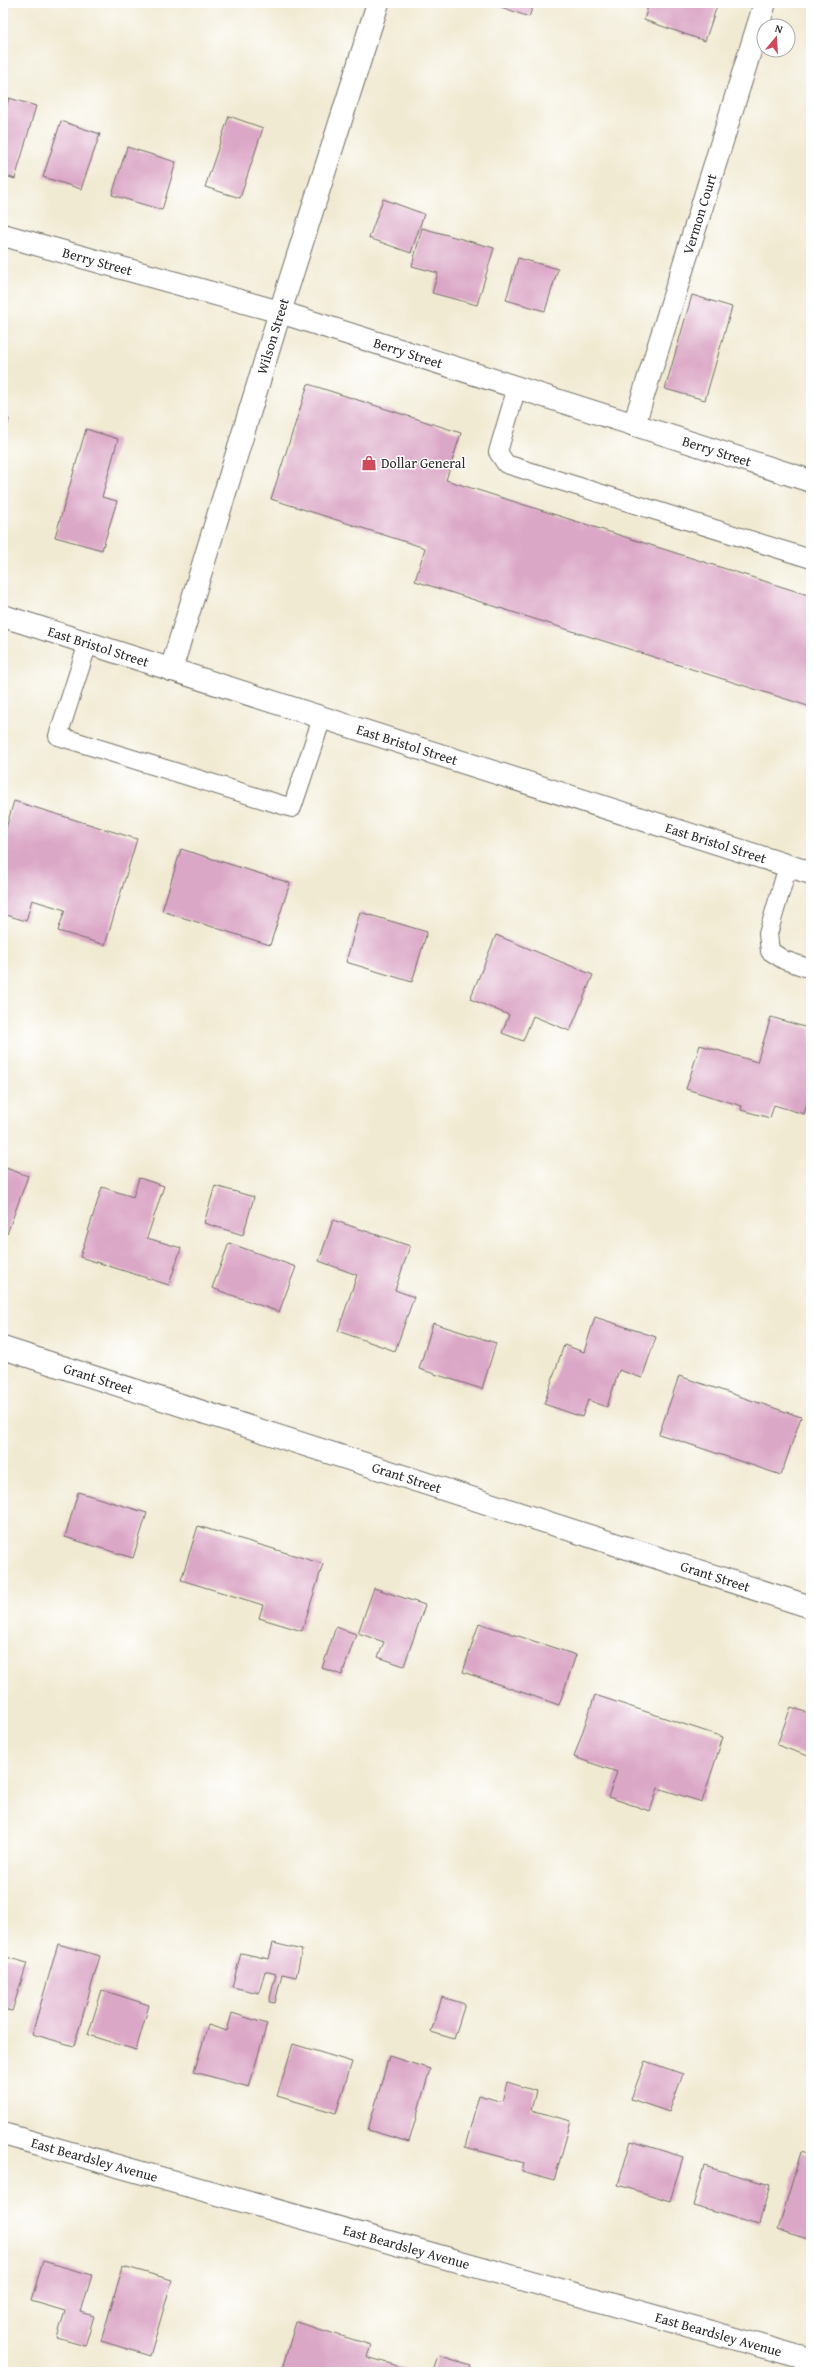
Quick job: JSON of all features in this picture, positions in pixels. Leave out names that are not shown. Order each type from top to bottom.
[{"type":"street","name":"Wilson Street","points":[[171,670],[280,312],[378,3]]},
{"type":"street","name":"Vermon Court","points":[[634,425],[765,3]]},
{"type":"street","name":"Berry Street","points":[[3,235],[280,312],[811,481]]},
{"type":"street","name":"East Bristol Street","points":[[4,620],[88,643],[811,873]]},
{"type":"street","name":"Grant Street","points":[[3,1348],[811,1607]]},
{"type":"street","name":"East Beardsley Avenue","points":[[3,2134],[811,2360]]},
{"type":"lane","points":[[517,388],[498,452],[506,464],[811,559]]},
{"type":"lane","points":[[88,643],[58,736],[292,808],[322,718]]},
{"type":"lane","points":[[788,866],[768,934],[770,951],[784,960],[811,969]]},
{"type":"building","points":[[490,3],[534,3],[529,17]]},
{"type":"building","points":[[649,3],[718,3],[705,41],[644,20]]},
{"type":"building","points":[[9,98],[36,106],[15,179],[3,175],[3,119]]},
{"type":"building","points":[[229,116],[263,128],[240,198],[205,187]]},
{"type":"building","points":[[61,121],[100,134],[81,189],[43,177]]},
{"type":"building","points":[[127,147],[176,162],[162,210],[112,195]]},
{"type":"building","points":[[383,199],[424,214],[411,253],[369,238]]},
{"type":"building","points":[[422,228],[494,248],[477,305],[432,293],[438,273],[412,266]]},
{"type":"building","points":[[518,258],[558,269],[545,311],[506,300]]},
{"type":"building","points":[[692,295],[732,307],[705,400],[665,389]]},
{"type":"building","points":[[308,384],[461,433],[446,480],[811,596],[811,707],[415,581],[425,548],[271,499]]},
{"type":"building","points":[[3,417],[9,419],[3,438]]},
{"type":"building","points":[[86,429],[118,439],[102,497],[117,501],[102,550],[55,537]]},
{"type":"building","points":[[14,801],[137,839],[105,945],[58,931],[65,910],[32,900],[26,921],[3,914],[3,838]]},
{"type":"building","points":[[181,849],[290,883],[270,945],[162,911]]},
{"type":"building","points":[[360,912],[427,932],[412,982],[346,962]]},
{"type":"building","points":[[496,935],[593,975],[570,1031],[533,1016],[523,1041],[502,1033],[509,1015],[470,999]]},
{"type":"building","points":[[771,1017],[811,1029],[811,1104],[807,1103],[804,1114],[774,1105],[770,1118],[741,1110],[742,1106],[686,1089],[700,1045],[757,1062]]},
{"type":"building","points":[[3,1167],[28,1176],[7,1234],[3,1232]]},
{"type":"building","points":[[139,1178],[164,1186],[147,1238],[181,1248],[169,1285],[80,1257],[102,1187],[133,1197]]},
{"type":"building","points":[[215,1186],[254,1197],[243,1235],[204,1223]]},
{"type":"building","points":[[333,1220],[410,1246],[395,1290],[414,1297],[395,1351],[338,1331],[357,1275],[319,1261]]},
{"type":"building","points":[[229,1243],[296,1267],[279,1312],[212,1288]]},
{"type":"building","points":[[595,1317],[656,1337],[642,1378],[619,1370],[607,1407],[588,1400],[582,1417],[544,1404],[564,1345],[584,1352]]},
{"type":"building","points":[[433,1323],[496,1343],[482,1389],[419,1369]]},
{"type":"building","points":[[679,1376],[801,1417],[781,1475],[659,1434]]},
{"type":"building","points":[[78,1492],[147,1513],[133,1558],[65,1537]]},
{"type":"building","points":[[198,1526],[323,1564],[302,1631],[259,1618],[263,1605],[181,1580]]},
{"type":"building","points":[[374,1588],[425,1605],[404,1666],[378,1657],[384,1642],[358,1633]]},
{"type":"building","points":[[479,1623],[576,1655],[559,1705],[463,1672]]},
{"type":"building","points":[[336,1627],[356,1634],[342,1675],[322,1668]]},
{"type":"building","points":[[595,1695],[723,1737],[702,1802],[658,1788],[650,1811],[608,1797],[617,1772],[574,1757]]},
{"type":"building","points":[[791,1707],[811,1714],[811,1757],[777,1745]]},
{"type":"building","points":[[273,1943],[302,1950],[296,1977],[282,1974],[275,2003],[269,2002],[276,1974],[265,1971],[259,1993],[232,1987],[241,1953],[269,1959]]},
{"type":"building","points":[[58,1944],[100,1956],[74,2046],[32,2034]]},
{"type":"building","points":[[3,1956],[27,1963],[12,2011],[3,2009]]},
{"type":"building","points":[[102,1990],[149,2005],[136,2050],[88,2035]]},
{"type":"building","points":[[442,1997],[465,2004],[454,2039],[431,2032]]},
{"type":"building","points":[[232,2013],[267,2024],[249,2087],[194,2072],[208,2025],[227,2031]]},
{"type":"building","points":[[293,2044],[352,2062],[336,2113],[277,2096]]},
{"type":"building","points":[[389,2056],[430,2069],[409,2142],[368,2130]]},
{"type":"building","points":[[645,2061],[683,2074],[669,2112],[631,2099]]},
{"type":"building","points":[[507,2082],[536,2091],[531,2110],[571,2121],[554,2181],[522,2172],[524,2163],[465,2147],[479,2095],[502,2102]]},
{"type":"building","points":[[631,2141],[683,2157],[670,2201],[618,2185]]},
{"type":"building","points":[[801,2152],[811,2155],[811,2240],[778,2230]]},
{"type":"building","points":[[704,2166],[770,2185],[759,2224],[693,2206]]},
{"type":"building","points":[[43,2261],[92,2275],[81,2312],[94,2316],[85,2346],[57,2338],[65,2311],[31,2301]]},
{"type":"building","points":[[123,2266],[172,2280],[150,2356],[101,2341]]},
{"type":"building","points":[[296,2322],[371,2345],[367,2357],[411,2370],[411,2372],[281,2372]]},
{"type":"building","points":[[438,2355],[470,2365],[467,2372],[433,2372]]},
{"type":"place","name":"Dollar General","points":[[369,463]]}]
